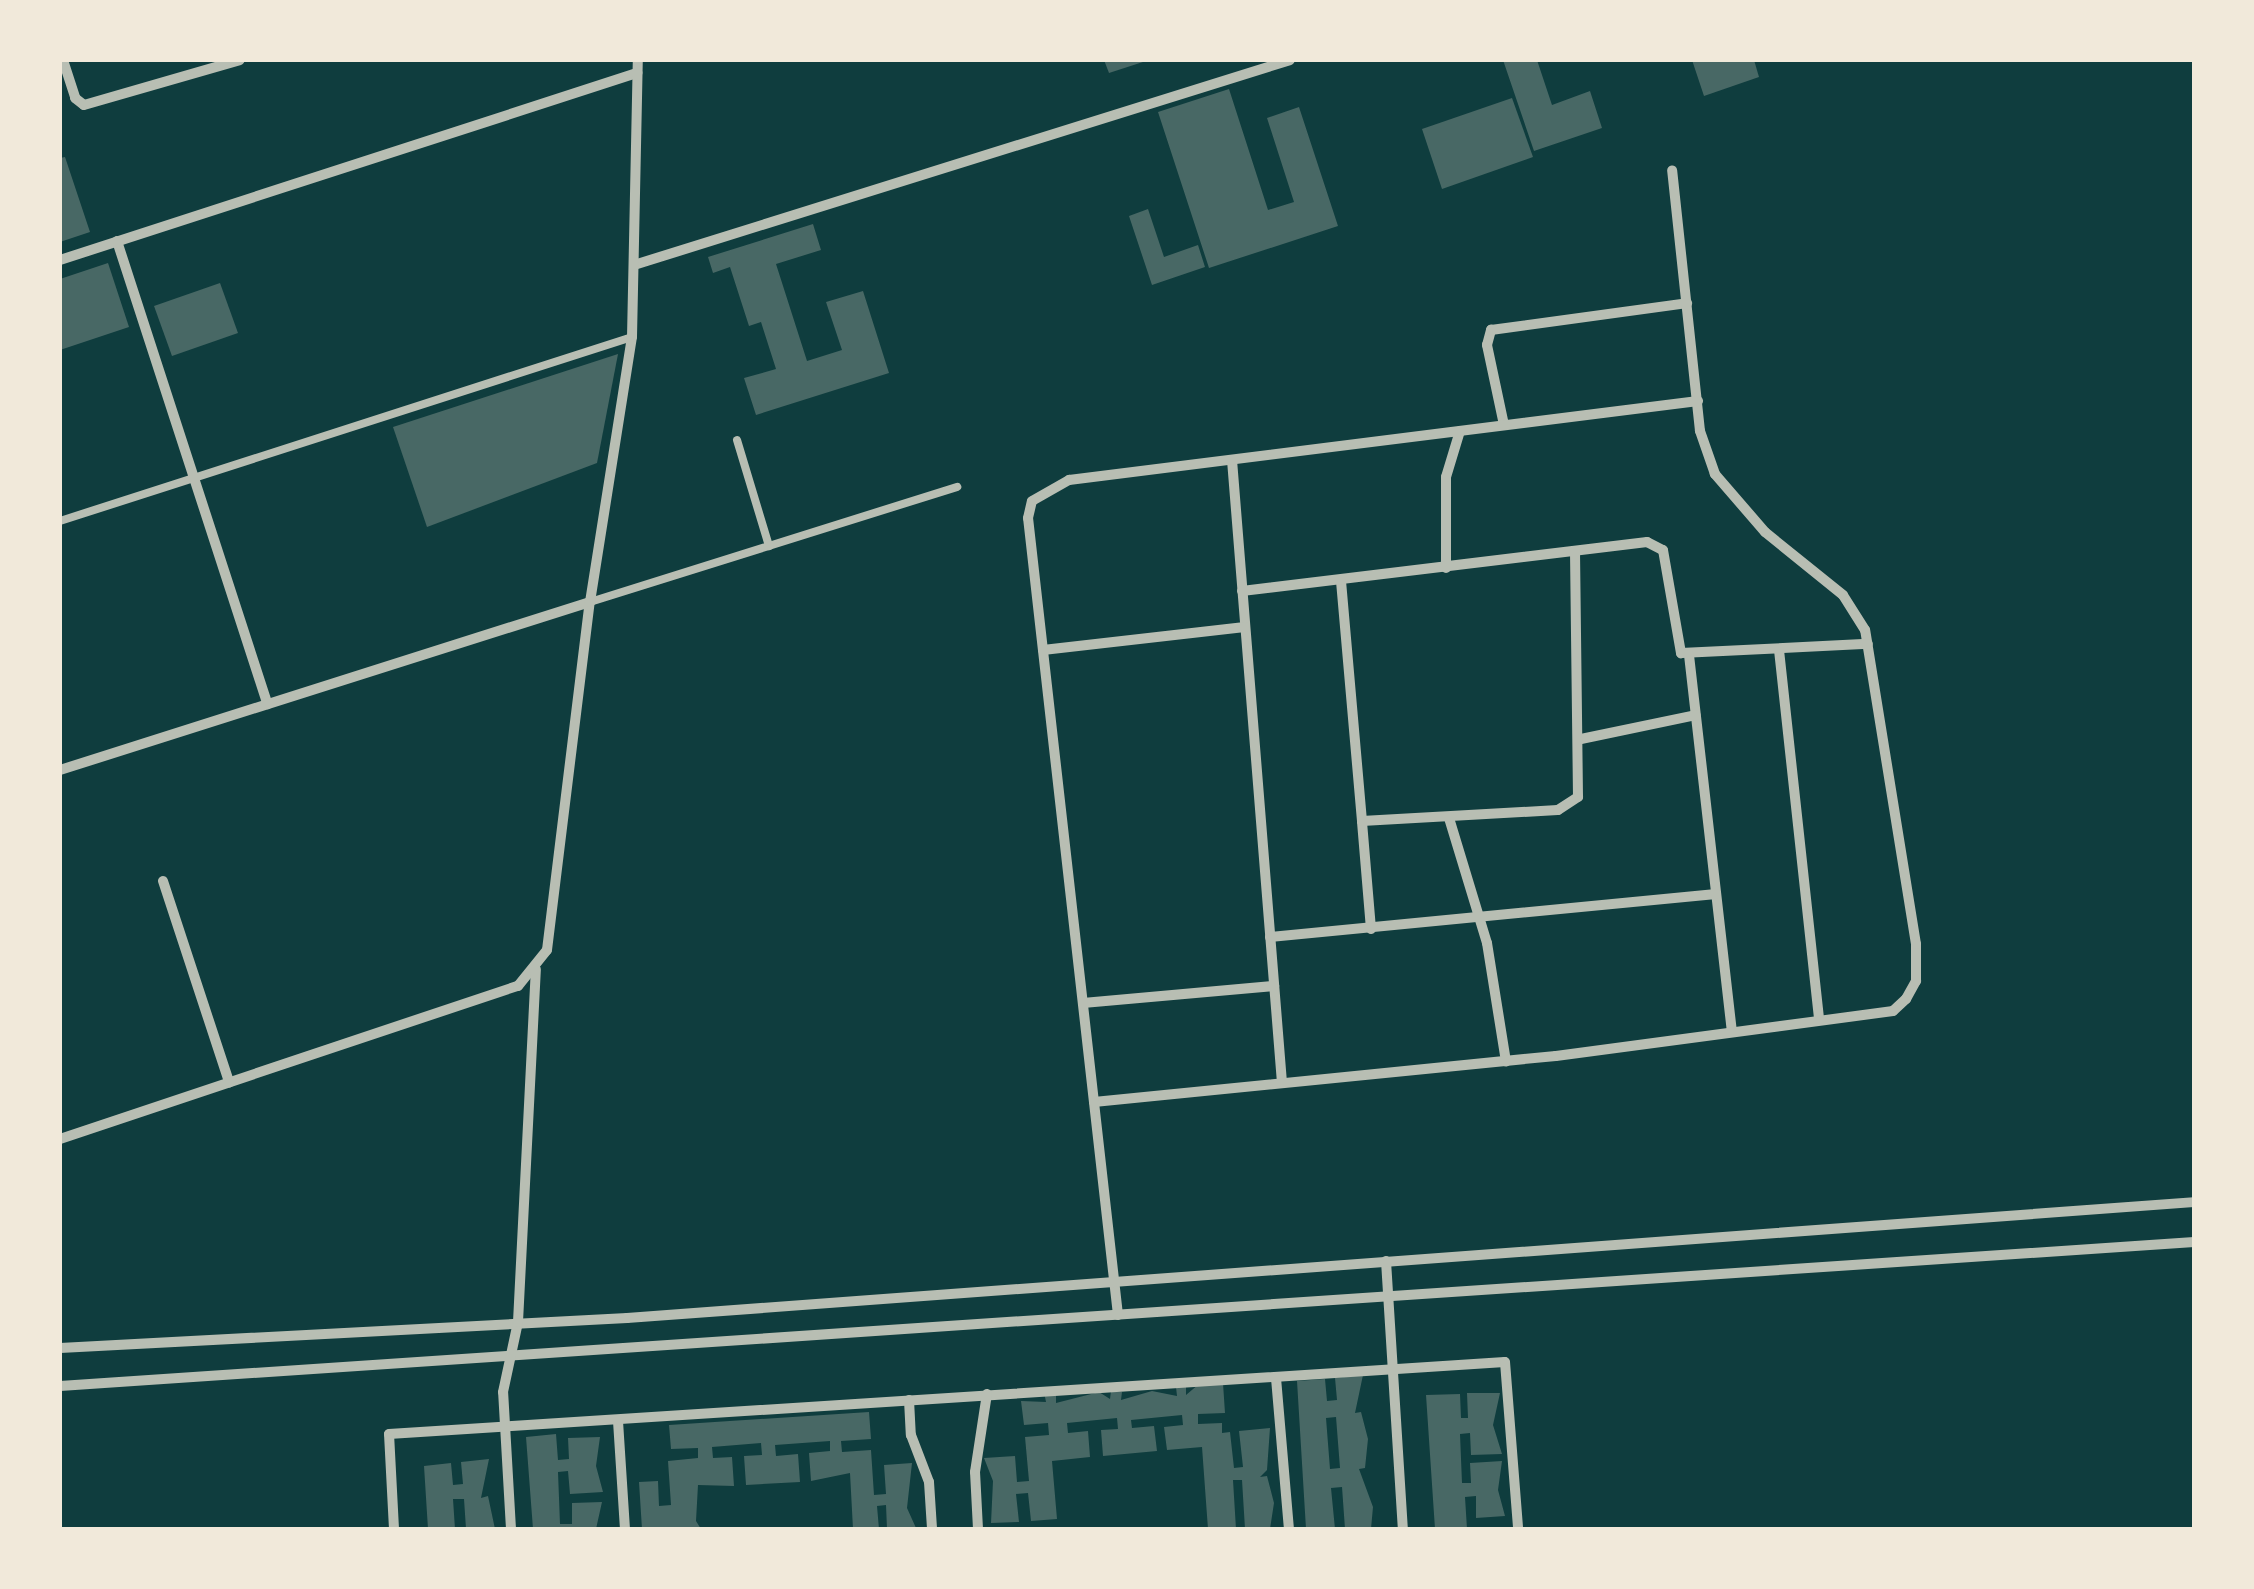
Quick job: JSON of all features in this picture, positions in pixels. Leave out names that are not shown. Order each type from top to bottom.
[{"type":"street","points":[[64,60],[75,98],[84,105],[240,60]]},
{"type":"street","points":[[511,1529],[503,1392],[515,1354],[518,1322],[536,969],[552,922],[590,602],[632,337],[638,60]]},
{"type":"street","points":[[634,266],[1290,60]]},
{"type":"street","points":[[60,260],[637,73]]},
{"type":"street","points":[[1094,1102],[1506,1061],[1892,1011],[1916,981],[1868,644],[1844,595],[1735,504],[1715,474],[1698,401],[1672,171]]},
{"type":"street","points":[[118,241],[267,704]]},
{"type":"street","points":[[1504,425],[1487,345],[1491,330],[1686,303]]},
{"type":"street","points":[[1118,1315],[1043,650],[1032,500],[1069,480],[1698,401]]},
{"type":"street","points":[[1446,568],[1446,477],[1460,431]]},
{"type":"street","points":[[1232,460],[1282,1083]]},
{"type":"street","points":[[1242,591],[1648,542],[1663,550],[1676,644],[1690,655],[1868,644]]},
{"type":"street","points":[[1362,821],[1449,818],[1570,806],[1581,788],[1575,551]]},
{"type":"street","points":[[1341,581],[1371,928]]},
{"type":"street","points":[[60,770],[590,602]]},
{"type":"street","points":[[1043,650],[1245,627]]},
{"type":"street","points":[[1779,650],[1819,1020]]},
{"type":"street","points":[[1690,655],[1732,1032]]},
{"type":"street","points":[[1581,738],[1696,715]]},
{"type":"street","points":[[1449,818],[1480,919],[1506,1061]]},
{"type":"street","points":[[163,881],[229,1082]]},
{"type":"street","points":[[1270,938],[1716,894]]},
{"type":"street","points":[[60,1138],[518,986],[536,969]]},
{"type":"street","points":[[1083,1003],[1274,986]]},
{"type":"street","points":[[60,1348],[518,1322],[2194,1202]]},
{"type":"street","points":[[60,1386],[2194,1242]]},
{"type":"street","points":[[1386,1261],[1403,1529]]},
{"type":"street","points":[[394,1529],[389,1434],[1507,1363],[1518,1529]]},
{"type":"street","points":[[1276,1378],[1289,1529]]},
{"type":"street","points":[[978,1529],[975,1472],[987,1394]]},
{"type":"street","points":[[908,1400],[911,1436],[929,1482],[932,1529]]},
{"type":"street","points":[[618,1421],[625,1529]]},
{"type":"lane","points":[[60,520],[192,474],[632,337]]},
{"type":"lane","points":[[736,440],[769,546]]},
{"type":"lane","points":[[590,602],[957,487]]},
{"type":"building","points":[[1104,60],[1146,60],[1146,61],[1109,73]]},
{"type":"building","points":[[1503,60],[1537,60],[1552,105],[1590,91],[1602,128],[1534,151]]},
{"type":"building","points":[[1692,60],[1754,60],[1759,77],[1704,96]]},
{"type":"building","points":[[1229,89],[1268,210],[1294,202],[1267,118],[1299,107],[1338,226],[1209,268],[1158,112]]},
{"type":"building","points":[[1512,98],[1533,157],[1442,189],[1422,129]]},
{"type":"building","points":[[65,157],[90,232],[60,242],[60,158]]},
{"type":"building","points":[[1148,209],[1164,257],[1198,245],[1205,267],[1152,285],[1129,216]]},
{"type":"building","points":[[813,224],[821,250],[776,264],[807,361],[842,350],[826,302],[863,291],[889,373],[756,415],[744,378],[776,369],[761,322],[749,326],[730,267],[713,273],[708,257]]},
{"type":"building","points":[[108,263],[129,327],[60,350],[60,279]]},
{"type":"building","points":[[220,283],[238,333],[172,356],[154,306]]},
{"type":"building","points":[[618,354],[597,463],[427,527],[393,427]]},
{"type":"building","points":[[1363,1375],[1355,1413],[1361,1412],[1368,1439],[1365,1468],[1359,1469],[1373,1507],[1371,1529],[1345,1529],[1342,1487],[1331,1488],[1335,1529],[1306,1529],[1297,1381],[1325,1379],[1327,1401],[1337,1400],[1335,1378]],"holes":[[[1336,1417],[1340,1468],[1330,1469],[1326,1418]]]},
{"type":"building","points":[[1223,1383],[1225,1413],[1198,1414],[1198,1424],[1222,1423],[1222,1433],[1230,1432],[1234,1468],[1243,1467],[1239,1431],[1270,1428],[1267,1470],[1260,1477],[1267,1476],[1274,1503],[1270,1529],[1245,1529],[1242,1480],[1233,1480],[1236,1529],[1208,1529],[1202,1447],[1167,1450],[1164,1427],[1183,1425],[1182,1415],[1131,1420],[1132,1428],[1154,1426],[1157,1451],[1103,1456],[1101,1430],[1118,1429],[1117,1418],[1067,1423],[1068,1433],[1088,1431],[1090,1457],[1052,1461],[1057,1519],[1031,1521],[1028,1493],[1016,1494],[1019,1522],[991,1523],[993,1481],[984,1458],[1015,1456],[1017,1482],[1029,1481],[1025,1437],[1049,1435],[1048,1423],[1024,1425],[1021,1401],[1046,1402],[1044,1392],[1056,1391],[1056,1403],[1099,1392],[1110,1399],[1111,1391],[1122,1392],[1121,1400],[1152,1391],[1177,1396],[1176,1387],[1186,1386],[1186,1395],[1199,1384]]},
{"type":"building","points":[[1467,1393],[1500,1393],[1493,1425],[1502,1454],[1471,1455],[1470,1433],[1460,1434],[1462,1483],[1471,1483],[1470,1463],[1502,1461],[1498,1490],[1505,1516],[1476,1518],[1476,1496],[1465,1497],[1467,1529],[1435,1529],[1426,1395],[1460,1394],[1461,1418],[1468,1418]]},
{"type":"building","points":[[869,1412],[871,1439],[841,1441],[842,1452],[871,1450],[874,1495],[886,1494],[884,1465],[912,1463],[907,1508],[916,1528],[887,1529],[886,1505],[877,1506],[879,1529],[853,1529],[850,1473],[811,1481],[809,1453],[830,1451],[830,1441],[775,1445],[776,1456],[798,1454],[800,1482],[746,1485],[744,1456],[762,1455],[761,1443],[712,1447],[713,1458],[732,1457],[734,1486],[698,1485],[696,1521],[701,1529],[642,1529],[639,1482],[658,1481],[659,1506],[671,1505],[668,1461],[698,1458],[698,1448],[671,1449],[669,1425]]},
{"type":"building","points":[[556,1434],[558,1460],[569,1459],[568,1438],[600,1437],[596,1466],[603,1492],[570,1494],[568,1471],[558,1472],[560,1524],[572,1524],[572,1503],[602,1502],[596,1529],[533,1529],[526,1437]]},
{"type":"building","points":[[489,1459],[481,1498],[488,1496],[495,1529],[466,1529],[464,1499],[453,1499],[455,1529],[428,1529],[424,1466],[451,1463],[453,1485],[463,1484],[461,1462]]}]
